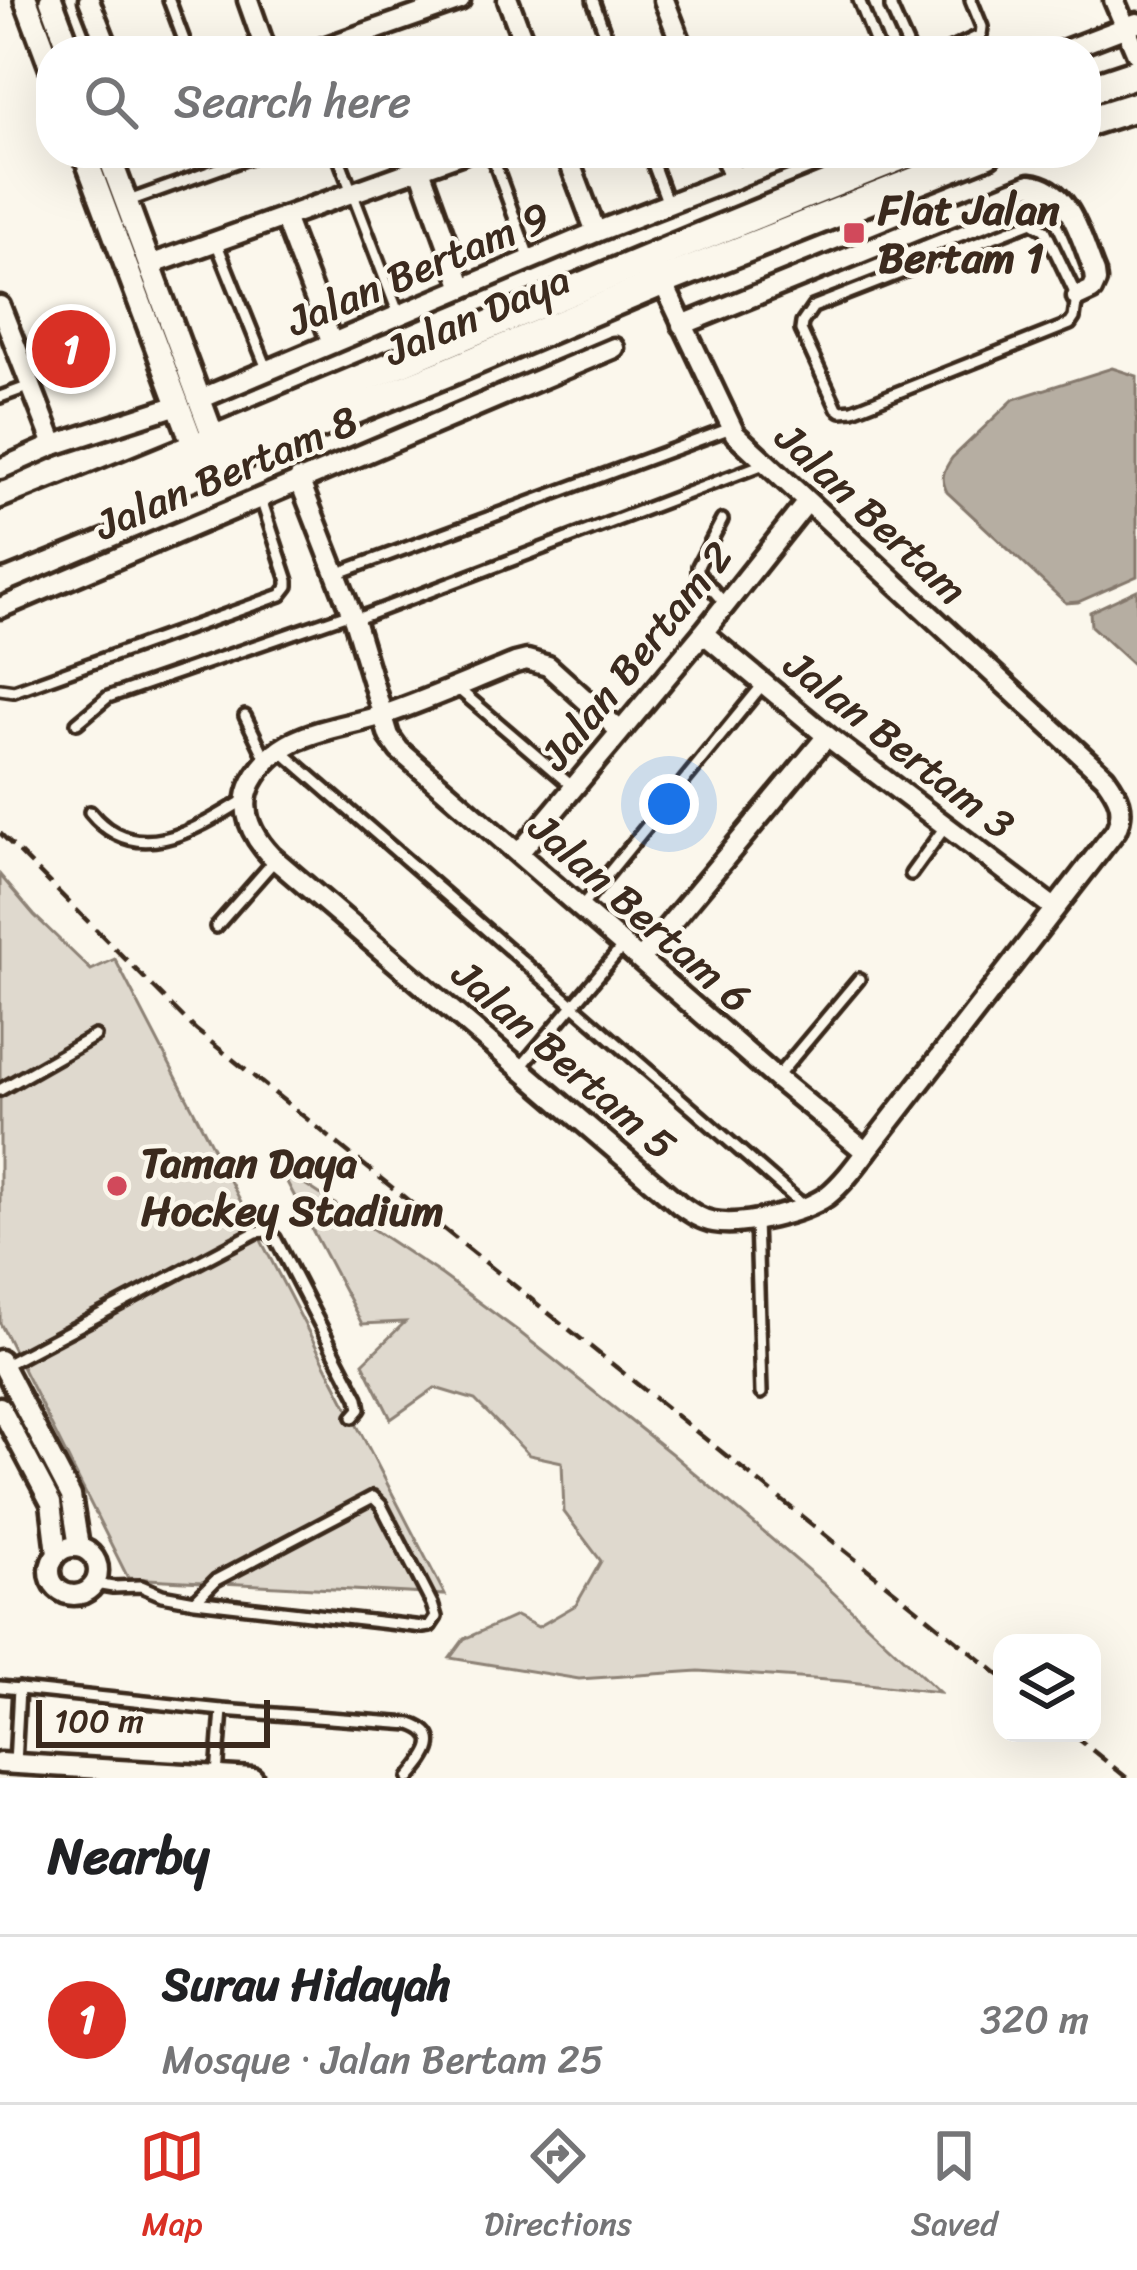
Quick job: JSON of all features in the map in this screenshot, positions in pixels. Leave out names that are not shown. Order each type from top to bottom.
[{"type":"main road","points":[[1101,85],[1137,73]]},
{"type":"main road","points":[[1101,117],[1137,106]]},
{"type":"main road","name":"Jalan Daya","points":[[0,553],[209,456],[657,269],[876,168]]},
{"type":"main road","name":"Jalan Daya","points":[[657,269],[944,168]]},
{"type":"main road","name":"Jalan Daya","points":[[0,527],[209,456]]},
{"type":"street","points":[[26,0],[39,36]]},
{"type":"street","points":[[51,0],[64,36]]},
{"type":"street","points":[[89,0],[103,36]]},
{"type":"street","points":[[248,0],[261,36]]},
{"type":"street","points":[[358,36],[460,0]]},
{"type":"street","points":[[508,0],[521,36]]},
{"type":"street","points":[[664,0],[678,36]]},
{"type":"street","points":[[1114,0],[1131,25],[1137,54]]},
{"type":"street","points":[[1101,36],[1131,25]]},
{"type":"street","points":[[90,168],[209,456]]},
{"type":"street","points":[[114,168],[149,265],[189,402]]},
{"type":"street","points":[[572,168],[596,232]]},
{"type":"street","points":[[730,168],[734,179]]},
{"type":"street","name":"Jalan Bertam 9","points":[[0,469],[54,445],[189,402],[762,168]]},
{"type":"street","points":[[149,265],[420,169],[463,288]]},
{"type":"street","points":[[682,325],[1030,184],[1060,196],[1095,274],[1092,290],[1077,297]]},
{"type":"street","points":[[284,218],[332,343]]},
{"type":"street","name":"Jalan Bertam","points":[[657,269],[731,428],[1105,777]]},
{"type":"street","points":[[2,316],[54,445]]},
{"type":"street","name":"Jalan Bertam 8","points":[[0,608],[614,348]]},
{"type":"street","name":"Jalan Bertam 6","points":[[299,479],[353,616],[389,736],[413,765],[866,1152]]},
{"type":"street","name":"Jalan Bertam 2","points":[[519,853],[807,502]]},
{"type":"street","name":"Jalan Bertam 3","points":[[704,633],[827,736],[1054,908]]},
{"type":"street","points":[[246,800],[249,787],[272,754],[324,730],[382,715],[515,662],[548,666],[620,731]]},
{"type":"street","points":[[641,959],[827,736]]},
{"type":"street","name":"Jalan Bertam 5","points":[[246,800],[255,839],[275,860],[680,1205],[720,1223],[806,1207],[843,1181],[1116,830],[1122,806],[1105,777]]},
{"type":"street","points":[[1,1364],[70,1496],[79,1547]]},
{"type":"street","points":[[0,1407],[51,1503],[57,1552]]},
{"type":"street","points":[[67,1547],[89,1552],[96,1561],[95,1584],[75,1595],[58,1589],[50,1574],[57,1552],[67,1547]]},
{"type":"street","points":[[10,1768],[253,1778]]},
{"type":"lane","points":[[169,0],[182,36]]},
{"type":"lane","points":[[592,0],[605,36]]},
{"type":"lane","points":[[859,0],[873,36]]},
{"type":"lane","points":[[892,0],[903,36]]},
{"type":"lane","points":[[970,0],[982,28],[979,36]]},
{"type":"lane","points":[[126,202],[220,168]]},
{"type":"lane","points":[[343,168],[399,315]]},
{"type":"lane","points":[[496,168],[530,260]]},
{"type":"lane","points":[[655,168],[668,204]]},
{"type":"lane","points":[[1032,222],[1045,230],[1077,297],[1074,318],[1066,326],[847,412],[834,404],[801,330],[813,307],[1032,222]]},
{"type":"lane","points":[[216,242],[268,370]]},
{"type":"lane","points":[[801,275],[813,307]]},
{"type":"lane","points":[[0,398],[30,386]]},
{"type":"lane","points":[[336,574],[731,428]]},
{"type":"lane","points":[[77,723],[108,697],[353,616],[765,464]]},
{"type":"lane","points":[[0,689],[14,691],[281,595],[287,580],[260,496]]},
{"type":"lane","points":[[722,520],[698,573],[726,605]]},
{"type":"lane","points":[[581,907],[764,683]]},
{"type":"lane","points":[[456,687],[574,788]]},
{"type":"lane","points":[[245,716],[272,754],[574,1004],[806,1207]]},
{"type":"lane","points":[[91,812],[105,831],[154,842],[188,832],[246,800]]},
{"type":"lane","points":[[910,874],[945,827]]},
{"type":"lane","points":[[216,927],[275,860]]},
{"type":"lane","points":[[520,1068],[624,945]]},
{"type":"lane","points":[[776,1078],[859,979]]},
{"type":"lane","points":[[0,1090],[95,1036]]},
{"type":"lane","points":[[756,1219],[761,1393]]},
{"type":"lane","points":[[1,1364],[266,1231],[274,1238],[358,1398],[360,1409],[353,1417]]},
{"type":"lane","points":[[95,1584],[141,1586],[195,1601],[423,1628],[436,1617],[378,1502],[370,1497],[216,1580],[195,1601]]},
{"type":"lane","points":[[0,1687],[420,1726],[430,1740],[430,1750],[409,1778]]},
{"type":"lane","points":[[10,1768],[19,1688]]},
{"type":"lane","points":[[217,1775],[222,1710]]},
{"type":"shaded area","points":[[1112,368],[1137,376],[1137,576],[1066,603],[947,492],[944,475],[952,458],[1014,399]]},
{"type":"shaded area","points":[[1137,590],[1137,668],[1091,626],[1090,612]]},
{"type":"shaded area","name":"Taman Daya Hockey Stadium","points":[[0,875],[91,970],[115,959],[445,1595],[128,1578],[0,1323]]},
{"type":"shaded area","points":[[279,1167],[518,1331],[822,1582],[939,1692],[699,1671],[579,1679],[450,1658],[464,1639],[516,1616],[538,1627],[576,1605],[601,1561],[564,1512],[562,1462],[529,1455],[475,1400],[435,1388],[391,1419],[363,1363],[405,1322],[362,1324]]},
{"type":"railway","points":[[0,833],[196,1030],[993,1670]]},
{"type":"railway","points":[[1082,1742],[1127,1778]]},
{"type":"place","name":"Flat Jalan Bertam 1","points":[[854,233]]},
{"type":"place","name":"Surau Hidayah","points":[[71,349]]},
{"type":"place","name":"Taman Daya Hockey Stadium","points":[[117,1186]]}]
